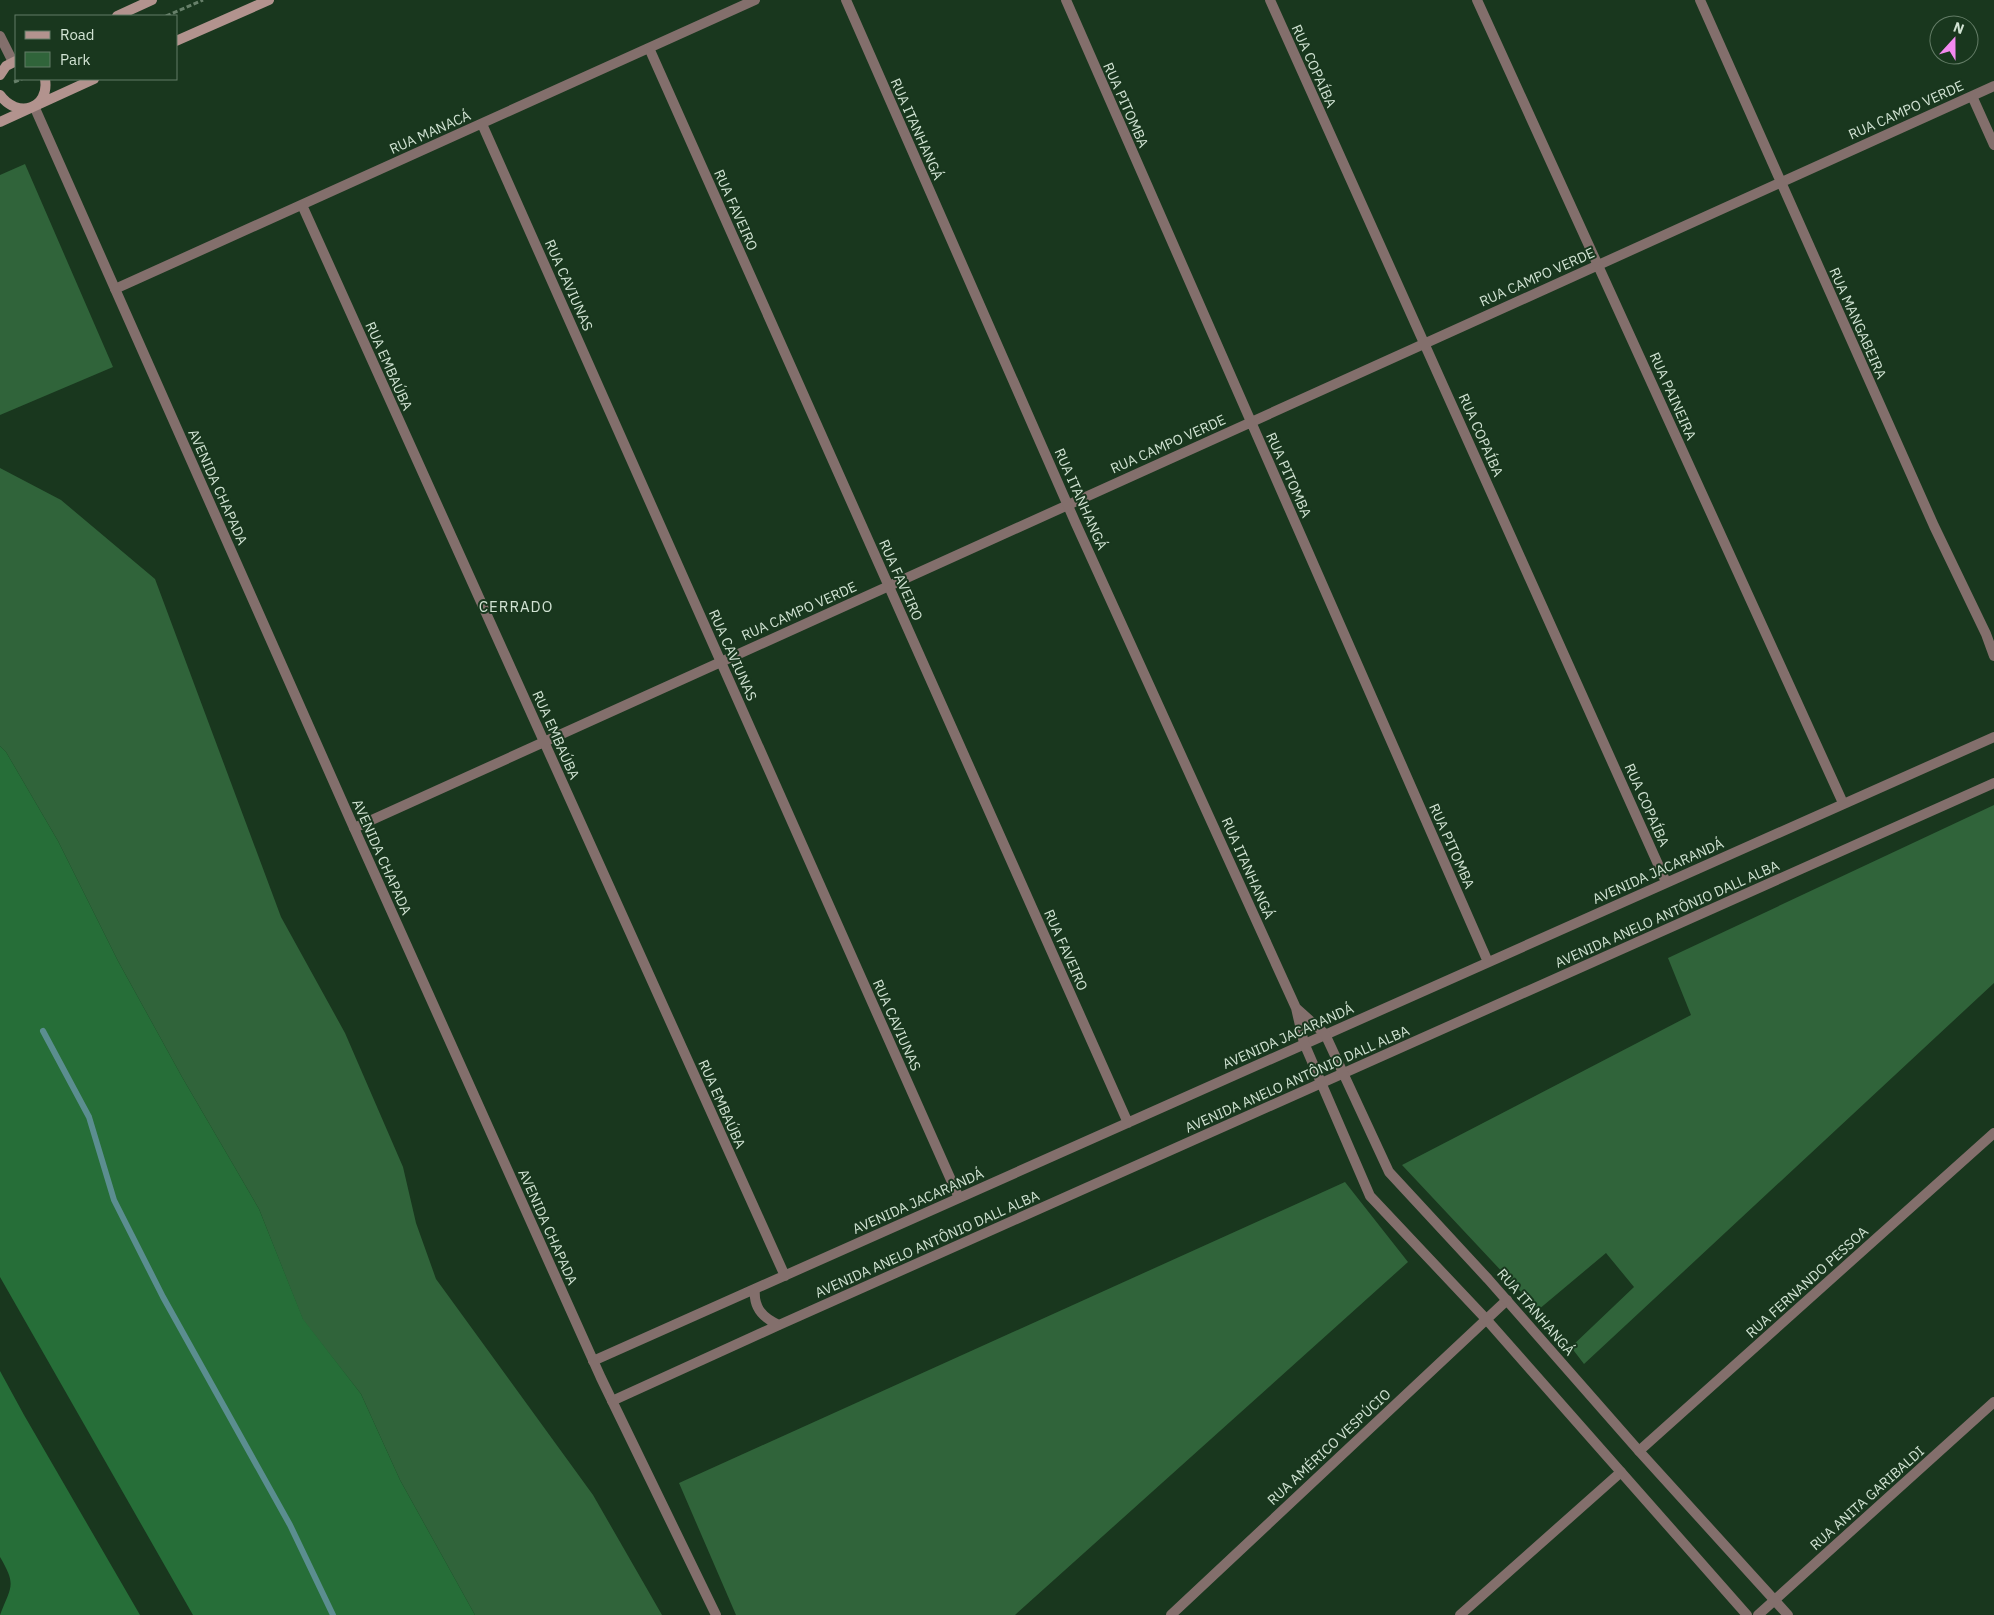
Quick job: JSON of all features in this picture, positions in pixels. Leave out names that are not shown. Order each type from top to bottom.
[{"type":"main road","points":[[119,15],[152,0]]},
{"type":"main road","points":[[178,40],[269,0]]},
{"type":"main road","points":[[0,68],[15,61]]},
{"type":"main road","points":[[0,74],[6,66],[15,61]]},
{"type":"main road","points":[[0,95],[11,106],[27,108],[34,106],[44,94],[45,80]]},
{"type":"main road","points":[[0,122],[92,80]]},
{"type":"street","name":"RUA MANACÁ","points":[[115,288],[755,0]]},
{"type":"street","name":"RUA ITANHANGÁ","points":[[846,0],[1068,505],[1296,1008],[1304,1044],[1370,1196],[1486,1320],[1747,1615]]},
{"type":"street","name":"RUA PITOMBA","points":[[1066,0],[1488,962]]},
{"type":"street","name":"RUA COPAÍBA","points":[[1270,0],[1666,882]]},
{"type":"street","name":"RUA PAINEIRA","points":[[1477,0],[1843,804]]},
{"type":"street","name":"RUA MANGABEIRA","points":[[1700,0],[1934,526],[1986,634],[1994,656]]},
{"type":"street","points":[[0,36],[15,61]]},
{"type":"street","name":"RUA FAVEIRO","points":[[649,48],[1128,1123]]},
{"type":"street","name":"RUA CAMPO VERDE","points":[[354,828],[1994,86]]},
{"type":"street","points":[[1972,96],[1994,145]]},
{"type":"street","name":"AVENIDA CHAPADA","points":[[34,106],[354,828],[612,1402],[716,1615]]},
{"type":"street","name":"RUA CAVIUNAS","points":[[482,124],[959,1198]]},
{"type":"street","name":"RUA EMBAÚBA","points":[[302,205],[785,1276]]},
{"type":"street","name":"AVENIDA JACARANDÁ","points":[[594,1361],[1994,737]]},
{"type":"street","name":"AVENIDA ANELO ANTÔNIO DALL ALBA","points":[[612,1402],[779,1325],[1994,783]]},
{"type":"street","name":"RUA ITANHANGÁ","points":[[1296,1008],[1325,1034],[1389,1172],[1507,1300],[1788,1615]]},
{"type":"street","name":"RUA FERNANDO PESSOA","points":[[1639,1450],[1994,1134]]},
{"type":"street","points":[[755,1289],[755,1302],[758,1311],[770,1321],[779,1325]]},
{"type":"street","name":"RUA AMÉRICO VESPÚCIO","points":[[1171,1615],[1507,1300]]},
{"type":"street","name":"RUA ANITA GARIBALDI","points":[[1758,1615],[1994,1402]]},
{"type":"street","points":[[1460,1615],[1621,1472]]},
{"type":"path","points":[[168,15],[203,0]]},
{"type":"green space","points":[[25,164],[113,367],[0,415],[0,175]]},
{"type":"green space","points":[[0,468],[61,500],[155,579],[281,917],[345,1033],[403,1167],[416,1223],[436,1279],[593,1495],[662,1615],[475,1615],[400,1480],[361,1394],[303,1320],[259,1209],[182,1077],[118,961],[58,841],[6,752],[0,746]]},
{"type":"green space","points":[[0,746],[6,752],[58,841],[118,961],[182,1077],[259,1209],[303,1319],[361,1394],[400,1480],[475,1615],[193,1615],[0,1277]]},
{"type":"green space","points":[[1994,805],[1994,983],[1584,1364],[1571,1347],[1634,1287],[1606,1253],[1538,1310],[1402,1165],[1691,1015],[1668,958]]},
{"type":"green space","points":[[1345,1182],[1408,1262],[1015,1615],[736,1615],[679,1483]]},
{"type":"green space","points":[[0,1371],[140,1615],[0,1615],[9,1592],[10,1580],[0,1557]]},
{"type":"waterway","points":[[43,1031],[89,1117],[114,1200],[163,1297],[290,1525],[333,1615]]},
{"type":"district","name":"CERRADO","points":[[516,606]]}]
